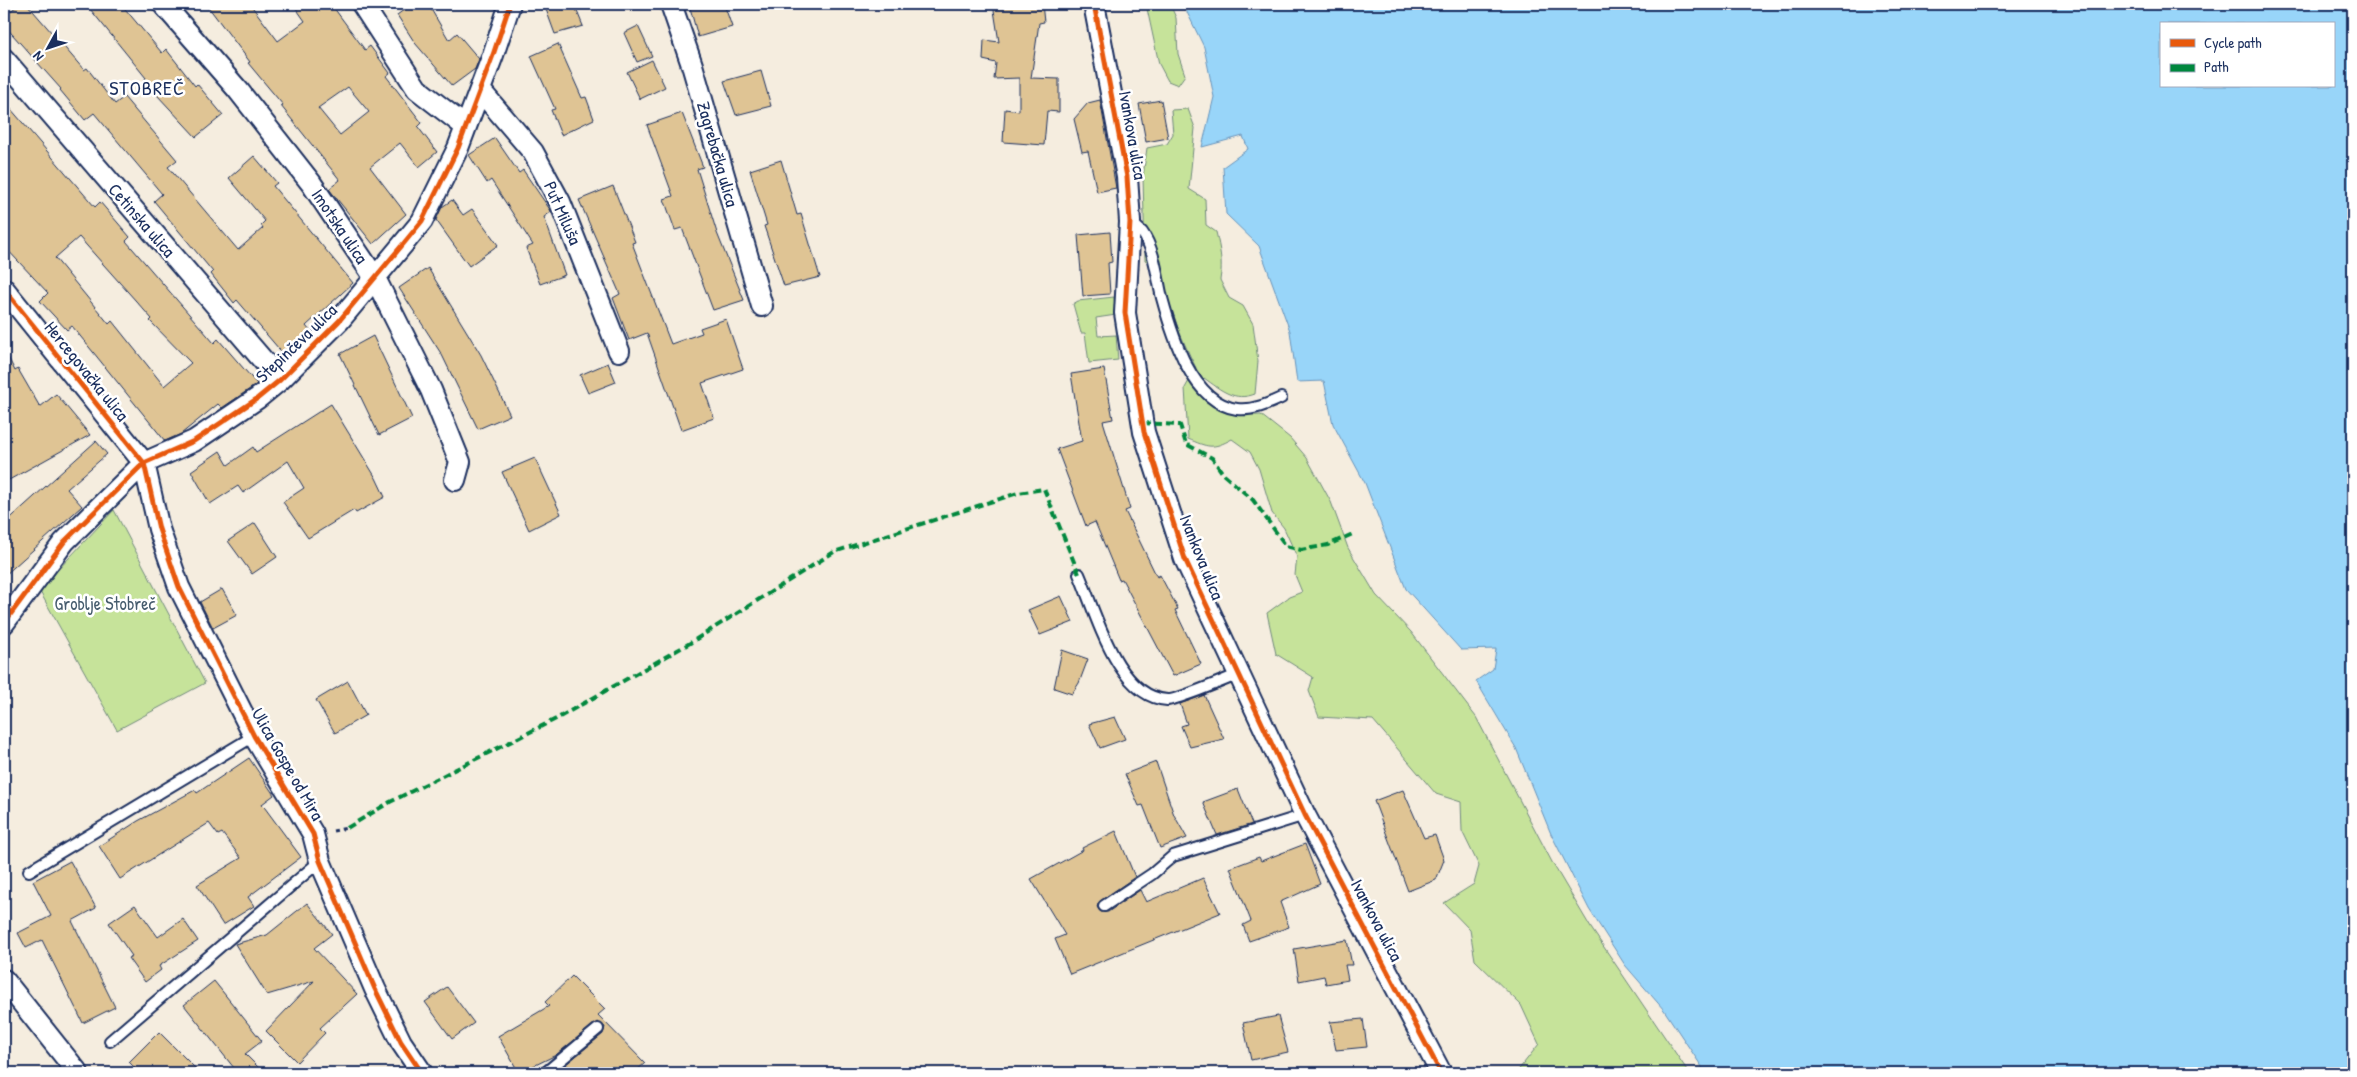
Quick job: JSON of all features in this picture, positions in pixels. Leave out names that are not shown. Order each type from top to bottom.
[{"type":"street","name":"Imotska ulica","points":[[163,4],[238,90],[312,183],[375,278],[431,390],[460,462],[456,480]]},
{"type":"street","points":[[362,4],[417,89],[466,127]]},
{"type":"street","name":"Stepinčeva ulica","points":[[4,623],[64,542],[144,463],[194,441],[258,398],[280,380],[340,322],[422,221],[458,148],[510,4]]},
{"type":"street","name":"Zagrebačka ulica","points":[[671,4],[692,65],[762,306]]},
{"type":"street","name":"Ivankova ulica","points":[[1094,4],[1128,178],[1130,222],[1125,313],[1144,432],[1185,559],[1305,815],[1442,1073]]},
{"type":"street","name":"Cetinska ulica","points":[[4,60],[280,380]]},
{"type":"street","name":"Put Miluša","points":[[480,90],[533,152],[560,202],[619,351]]},
{"type":"street","name":"Hercegovačka ulica","points":[[6,294],[144,463]]},
{"type":"street","name":"Ulica Gospe od Mira","points":[[144,463],[159,529],[179,587],[254,736],[313,834],[320,861],[375,989],[401,1042],[422,1073]]},
{"type":"street","points":[[4,980],[78,1073]]},
{"type":"lane","points":[[1130,222],[1142,232],[1152,256],[1162,299],[1177,342],[1190,373],[1200,386],[1221,404],[1236,409],[1250,409],[1281,398]]},
{"type":"lane","points":[[1079,574],[1118,668],[1139,691],[1168,701],[1239,674]]},
{"type":"lane","points":[[29,871],[254,736]]},
{"type":"lane","points":[[1104,906],[1152,874],[1173,856],[1305,815]]},
{"type":"lane","points":[[110,1041],[320,861]]},
{"type":"lane","points":[[545,1073],[598,1029]]},
{"type":"green space","points":[[1146,4],[1170,4],[1176,18],[1178,54],[1185,75],[1178,85],[1168,81],[1159,64]]},
{"type":"green space","points":[[1188,109],[1195,128],[1189,189],[1205,199],[1206,225],[1216,232],[1219,244],[1220,280],[1229,298],[1243,306],[1253,324],[1258,361],[1255,394],[1241,397],[1234,396],[1204,378],[1200,390],[1221,405],[1235,412],[1261,415],[1290,438],[1307,458],[1331,502],[1348,548],[1376,595],[1411,632],[1476,717],[1553,864],[1591,928],[1689,1073],[1516,1073],[1539,1044],[1521,1005],[1475,960],[1470,930],[1444,903],[1474,884],[1479,866],[1462,831],[1461,802],[1436,794],[1373,720],[1319,717],[1309,691],[1313,677],[1276,654],[1267,613],[1289,597],[1302,592],[1295,575],[1297,557],[1284,528],[1272,513],[1259,469],[1250,452],[1232,439],[1220,445],[1210,446],[1188,439],[1185,388],[1196,368],[1175,321],[1162,271],[1145,260],[1143,176],[1147,148],[1167,144],[1173,134],[1171,110]]},
{"type":"green space","points":[[1114,297],[1116,315],[1096,318],[1098,336],[1116,335],[1118,360],[1089,363],[1085,333],[1081,333],[1073,304],[1078,301]]},
{"type":"green space","name":"Groblje Stobreč","points":[[114,510],[205,683],[117,730],[39,590]]},
{"type":"water","points":[[1183,4],[2353,4],[2353,1073],[1706,1073],[1664,1010],[1625,965],[1589,909],[1551,834],[1516,748],[1476,681],[1493,669],[1496,649],[1461,650],[1406,589],[1365,483],[1333,424],[1324,381],[1297,382],[1290,331],[1259,246],[1226,214],[1223,167],[1248,149],[1243,136],[1202,147],[1214,97],[1204,47]]},
{"type":"building","points":[[19,4],[27,4],[84,70],[87,68],[115,104],[124,97],[177,160],[168,167],[238,250],[263,228],[261,225],[265,221],[229,178],[254,156],[277,183],[273,186],[353,283],[306,326],[311,332],[285,356],[237,300],[234,303],[211,274],[213,272],[154,201],[162,194],[94,113],[85,120],[61,89],[4,25],[4,17]]},
{"type":"building","points":[[86,4],[121,4],[162,53],[166,49],[195,86],[197,84],[223,115],[196,137],[144,81],[146,78]]},
{"type":"building","points":[[206,4],[250,4],[278,41],[305,21],[293,4],[331,4],[365,50],[370,46],[390,73],[386,76],[422,123],[418,127],[437,152],[419,167],[400,143],[370,167],[406,214],[373,244],[329,189],[340,180],[281,106],[283,105],[248,63],[250,62]],"holes":[[[348,87],[369,112],[340,135],[318,108]]]},
{"type":"building","points":[[412,4],[428,4],[449,40],[457,33],[479,59],[475,69],[452,86],[415,43],[397,15]]},
{"type":"building","points":[[544,4],[574,4],[583,26],[555,34]]},
{"type":"building","points":[[689,4],[724,4],[732,27],[698,37]]},
{"type":"building","points":[[993,4],[1042,4],[1044,22],[1039,23],[1031,78],[1059,79],[1059,112],[1047,111],[1044,145],[1003,142],[1005,109],[1019,111],[1019,78],[994,79],[996,63],[983,60],[984,40],[999,42]]},
{"type":"building","points":[[638,26],[652,56],[637,62],[624,33]]},
{"type":"building","points":[[558,44],[582,98],[586,97],[594,119],[561,135],[551,110],[555,109],[531,56]]},
{"type":"building","points":[[652,60],[665,87],[640,99],[627,72]]},
{"type":"building","points":[[761,71],[771,106],[736,115],[724,81]]},
{"type":"building","points":[[1100,100],[1116,188],[1097,192],[1088,151],[1082,152],[1074,119],[1088,103]]},
{"type":"building","points":[[1161,100],[1168,138],[1146,142],[1139,104]]},
{"type":"building","points":[[4,101],[95,207],[100,202],[130,237],[126,241],[214,343],[218,339],[257,384],[222,408],[218,404],[181,434],[165,441],[72,326],[67,330],[40,301],[48,293],[4,246]],"holes":[[[79,237],[152,319],[150,321],[191,363],[164,386],[112,321],[109,324],[55,258]]]},
{"type":"building","points":[[682,113],[703,167],[697,169],[717,233],[744,300],[713,310],[682,228],[675,230],[664,199],[673,196],[647,125]]},
{"type":"building","points":[[495,138],[519,173],[523,170],[551,211],[544,217],[565,275],[540,284],[526,248],[533,245],[491,180],[487,183],[469,155]]},
{"type":"building","points":[[781,160],[797,215],[801,214],[820,277],[784,286],[764,226],[767,225],[750,170]]},
{"type":"building","points":[[613,186],[635,242],[632,243],[671,344],[702,333],[700,328],[726,319],[743,369],[702,383],[714,418],[681,430],[647,333],[629,340],[613,298],[620,294],[579,200]]},
{"type":"building","points":[[452,200],[463,215],[472,209],[498,245],[469,266],[436,220],[442,207]]},
{"type":"building","points":[[1110,232],[1112,262],[1108,263],[1110,294],[1083,296],[1078,235]]},
{"type":"building","points":[[428,268],[481,355],[510,415],[478,429],[442,355],[399,288]]},
{"type":"building","points":[[373,336],[412,418],[379,435],[340,354]]},
{"type":"building","points":[[4,349],[15,371],[18,369],[40,407],[56,394],[90,435],[9,480],[4,471]]},
{"type":"building","points":[[608,363],[616,382],[588,393],[580,375]]},
{"type":"building","points":[[1104,369],[1113,419],[1103,421],[1130,509],[1125,511],[1157,577],[1160,575],[1178,609],[1175,610],[1201,664],[1173,676],[1122,579],[1119,580],[1095,522],[1086,526],[1057,449],[1082,441],[1071,374]]},
{"type":"building","points":[[331,404],[376,478],[385,497],[356,513],[354,510],[308,538],[283,502],[304,488],[288,461],[243,493],[238,486],[210,504],[191,471],[220,451],[228,465],[253,447],[256,452]]},
{"type":"building","points":[[96,441],[107,454],[67,489],[82,506],[4,576],[4,524]]},
{"type":"building","points":[[535,458],[561,514],[529,530],[502,472]]},
{"type":"building","points":[[255,523],[277,557],[252,574],[228,541]]},
{"type":"building","points":[[222,589],[237,615],[213,628],[200,602]]},
{"type":"building","points":[[1061,596],[1073,622],[1040,635],[1028,610]]},
{"type":"building","points":[[1062,650],[1088,659],[1079,683],[1072,694],[1054,688]]},
{"type":"building","points":[[348,681],[366,715],[335,733],[316,700]]},
{"type":"building","points":[[1204,695],[1224,739],[1190,747],[1181,726],[1187,724],[1180,704]]},
{"type":"building","points":[[1115,717],[1125,739],[1100,748],[1089,724]]},
{"type":"building","points":[[249,758],[274,795],[262,804],[301,857],[248,897],[254,906],[223,925],[197,885],[241,858],[222,833],[218,835],[209,823],[120,879],[99,846],[138,821],[195,790],[197,793]]},
{"type":"building","points":[[1156,762],[1174,815],[1187,838],[1160,848],[1143,805],[1139,806],[1125,774]]},
{"type":"building","points":[[1238,789],[1252,824],[1217,835],[1203,802]]},
{"type":"building","points":[[1403,790],[1424,838],[1435,835],[1444,860],[1436,880],[1408,891],[1374,801]]},
{"type":"building","points":[[1116,831],[1135,877],[1100,901],[1097,907],[1101,912],[1108,912],[1140,890],[1146,902],[1203,878],[1220,913],[1070,974],[1055,939],[1065,935],[1031,879],[1083,850],[1082,848]]},
{"type":"building","points":[[1305,844],[1320,884],[1280,902],[1289,927],[1249,941],[1243,925],[1251,921],[1230,868],[1259,857],[1261,861]]},
{"type":"building","points":[[70,861],[96,908],[72,921],[115,1007],[83,1023],[42,940],[26,948],[18,933],[51,916],[33,881]]},
{"type":"building","points":[[307,903],[332,934],[314,948],[357,994],[320,1028],[325,1033],[297,1062],[266,1031],[314,981],[267,995],[235,944],[267,935]]},
{"type":"building","points":[[135,905],[158,937],[183,919],[198,941],[159,966],[161,970],[145,982],[128,958],[132,956],[109,923]]},
{"type":"building","points":[[1347,940],[1352,965],[1345,965],[1348,980],[1326,984],[1324,976],[1299,981],[1294,949]]},
{"type":"building","points":[[572,976],[605,1009],[598,1015],[645,1063],[634,1073],[575,1073],[566,1064],[603,1034],[605,1027],[597,1022],[556,1055],[519,1073],[498,1036],[549,1006],[545,1002]]},
{"type":"building","points":[[214,981],[262,1041],[245,1054],[264,1073],[238,1073],[184,1005]]},
{"type":"building","points":[[447,987],[474,1023],[452,1039],[425,1002]]},
{"type":"building","points":[[1278,1016],[1288,1052],[1251,1060],[1243,1023]]},
{"type":"building","points":[[1363,1019],[1367,1047],[1336,1050],[1330,1022]]},
{"type":"building","points":[[159,1032],[200,1073],[140,1073],[129,1062]]},
{"type":"marked path","points":[[1142,423],[1180,425],[1186,444],[1212,458],[1224,475],[1253,500],[1286,546],[1301,550],[1328,545],[1355,533]]},
{"type":"marked path","points":[[347,828],[390,802],[556,719],[690,643],[834,552],[1018,493],[1044,489],[1079,574]]},
{"type":"cycle path","points":[[4,623],[64,542],[144,463],[194,441],[258,398],[280,380],[339,321],[422,221],[458,148],[510,4]]},
{"type":"cycle path","points":[[1094,4],[1127,177],[1130,222],[1125,313],[1144,432],[1185,559],[1305,815],[1441,1073]]},
{"type":"cycle path","points":[[4,289],[144,463],[159,529],[179,587],[254,736],[313,834],[320,861],[375,989],[401,1042],[422,1073]]},
{"type":"district","name":"STOBREČ","points":[[147,87]]}]
